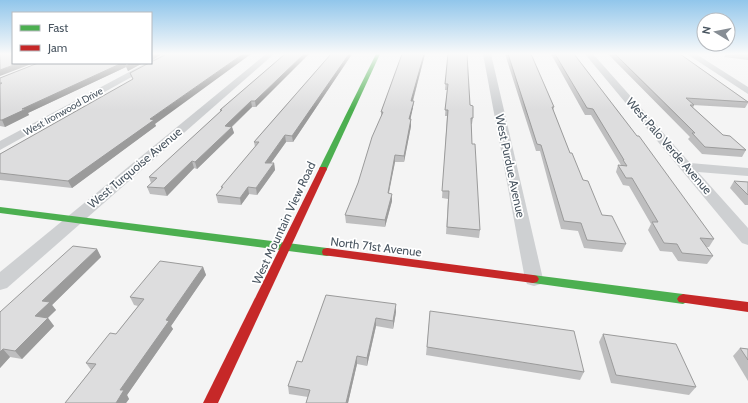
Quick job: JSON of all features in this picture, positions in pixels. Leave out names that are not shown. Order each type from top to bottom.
[{"type":"street","name":"West Ironwood Drive","points":[[0,146],[134,73]]},
{"type":"street","name":"West Turquoise Avenue","points":[[0,283],[248,73]]},
{"type":"street","name":"West Mountain View Road","points":[[210,403],[369,73]]},
{"type":"street","name":"West Purdue Avenue","points":[[491,73],[534,279]]},
{"type":"street","name":"West Palo Verde Avenue","points":[[605,73],[748,239]]},
{"type":"street","points":[[720,73],[748,91]]},
{"type":"street","points":[[686,167],[748,172]]},
{"type":"street","name":"North 71st Avenue","points":[[0,210],[748,307]]},
{"type":"building","points":[[13,73],[101,73],[22,109],[26,109],[2,120],[0,120],[0,84],[2,83],[0,83],[0,78]]},
{"type":"building","points":[[130,73],[216,73],[150,119],[154,120],[68,181],[0,173],[0,154],[133,79]]},
{"type":"building","points":[[263,73],[284,73],[255,101],[251,101],[225,126],[232,127],[195,162],[192,161],[164,188],[147,187],[157,178],[149,177],[222,110],[220,110]]},
{"type":"building","points":[[315,73],[336,73],[292,136],[285,135],[265,163],[274,163],[256,188],[248,187],[240,198],[216,195],[259,142],[254,142]]},
{"type":"building","points":[[395,73],[419,73],[411,101],[414,101],[409,119],[411,119],[404,156],[395,155],[388,193],[392,194],[385,220],[345,215],[358,183],[372,137],[383,112],[381,112]]},
{"type":"building","points":[[446,73],[468,73],[470,105],[473,106],[473,118],[471,118],[472,144],[475,144],[480,230],[447,227],[449,191],[442,191],[448,110],[445,110],[448,84],[445,84]]},
{"type":"building","points":[[514,73],[539,73],[554,107],[552,107],[570,153],[572,153],[583,180],[588,181],[602,215],[612,216],[626,244],[587,240],[581,223],[564,221],[541,145],[537,144]]},
{"type":"building","points":[[566,73],[588,73],[637,136],[639,136],[714,239],[700,238],[713,256],[682,253],[677,244],[664,243],[652,222],[658,222],[632,178],[626,178],[618,165],[627,166],[624,160],[593,109],[587,108]]},
{"type":"building","points":[[634,73],[707,73],[748,102],[686,98],[694,105],[690,105],[723,135],[730,136],[746,150],[705,147],[692,133],[695,133]]},
{"type":"building","points":[[734,181],[748,182],[748,195]]},
{"type":"building","points":[[73,246],[97,249],[42,301],[50,302],[35,316],[48,318],[15,351],[3,349],[0,352],[0,312]]},
{"type":"building","points":[[160,261],[203,267],[166,320],[169,321],[120,390],[124,390],[116,403],[65,403],[96,364],[86,363],[110,333],[116,334],[144,299],[130,297]]},
{"type":"building","points":[[326,295],[396,304],[393,321],[376,318],[367,358],[357,356],[346,403],[306,403],[310,390],[288,386],[297,361],[302,362]]},
{"type":"building","points":[[430,311],[574,331],[584,372],[427,347]]},
{"type":"building","points":[[603,334],[676,344],[696,387],[616,375]]},
{"type":"building","points":[[740,348],[748,349],[748,360]]},
{"type":"traffic: fast","points":[[323,169],[369,73]]},
{"type":"traffic: fast","points":[[0,210],[327,252]]},
{"type":"traffic: fast","points":[[533,279],[683,299]]},
{"type":"traffic: jam","points":[[210,403],[323,169]]},
{"type":"traffic: jam","points":[[327,252],[533,279]]},
{"type":"traffic: jam","points":[[683,299],[748,307]]}]
